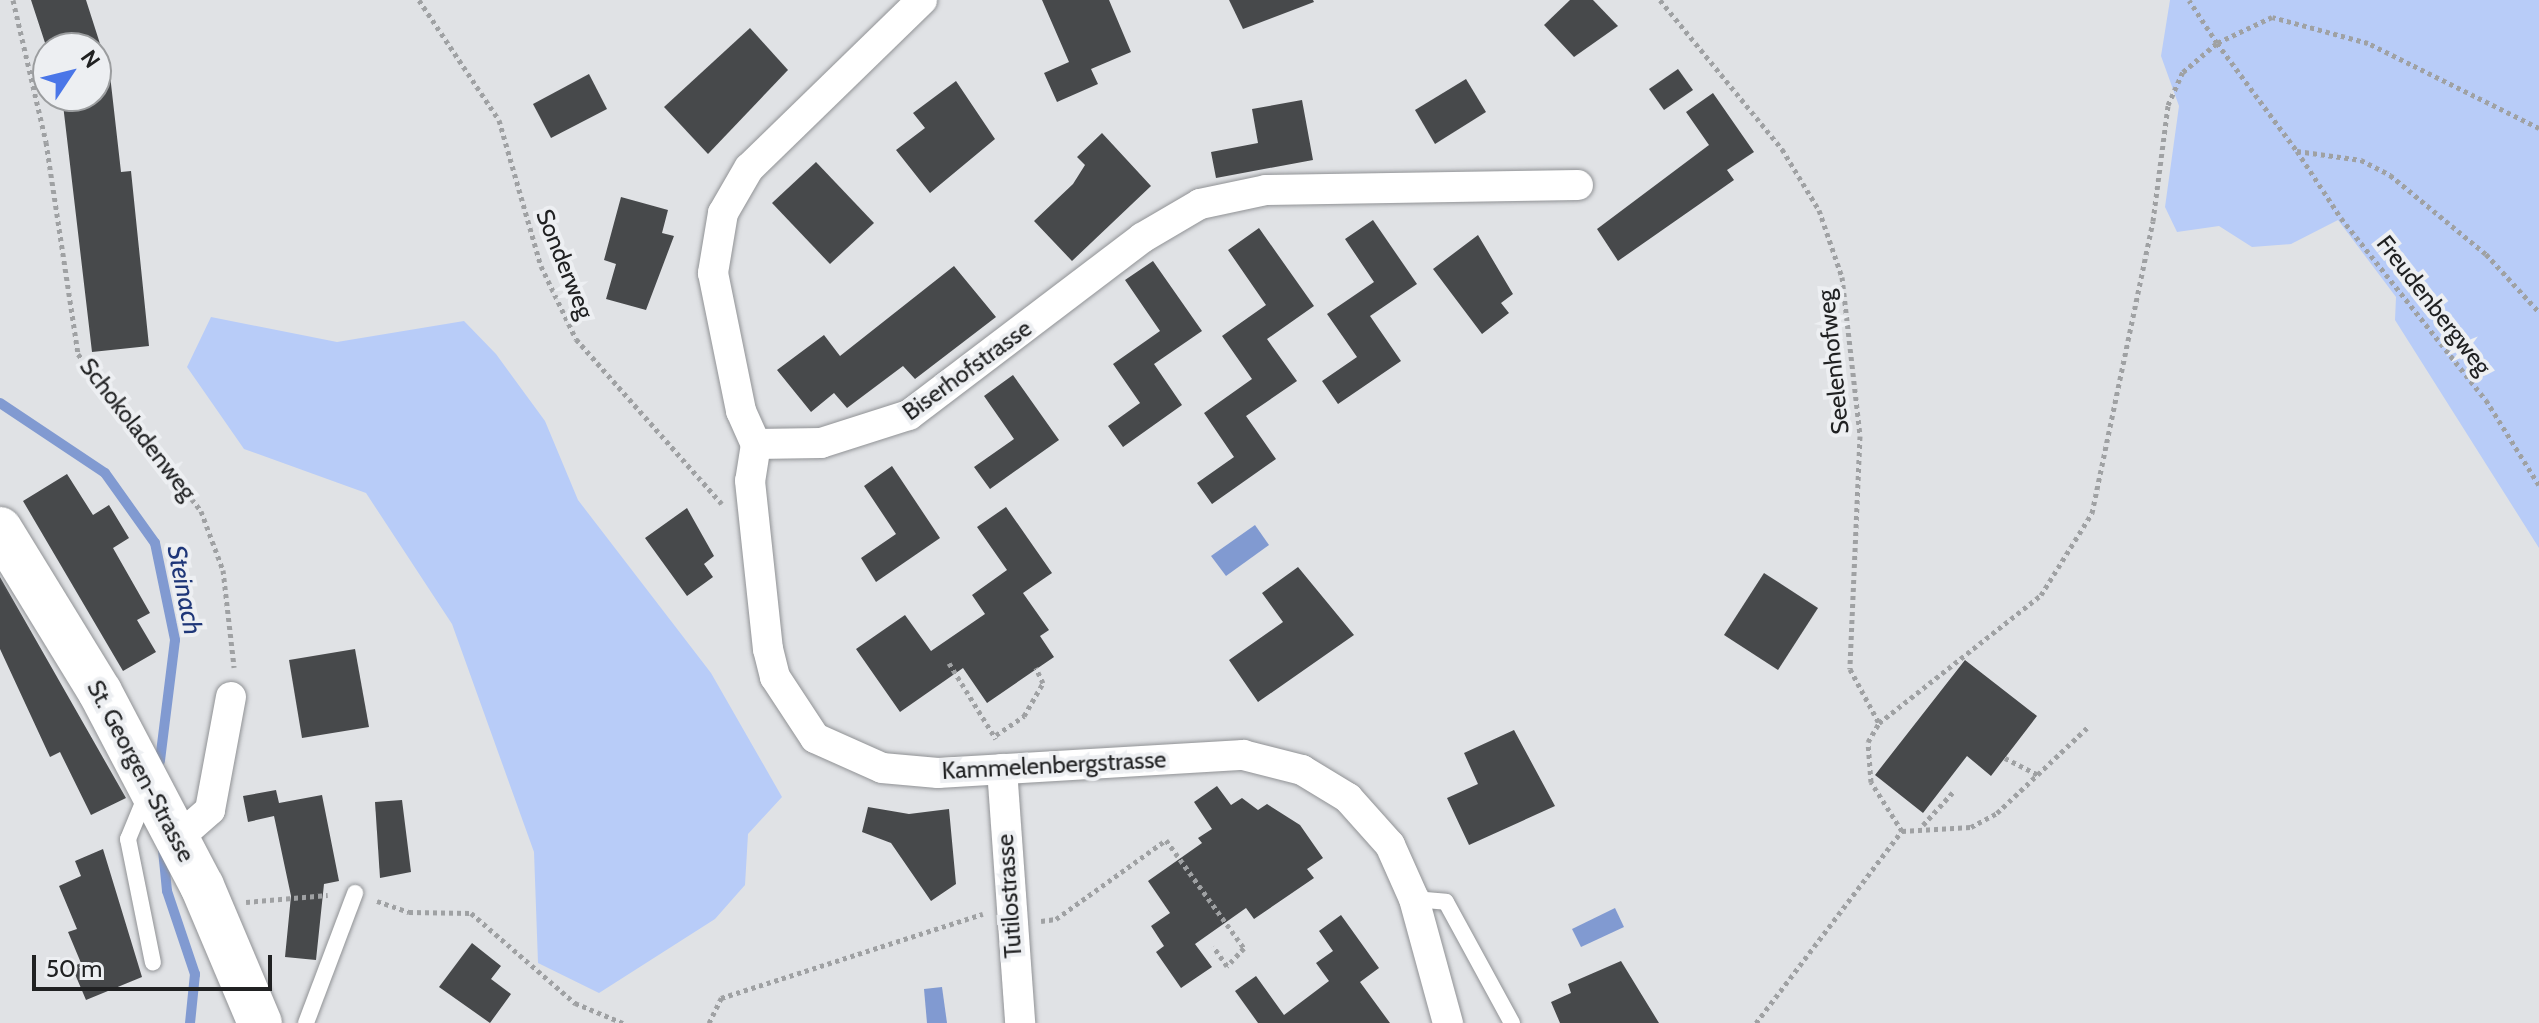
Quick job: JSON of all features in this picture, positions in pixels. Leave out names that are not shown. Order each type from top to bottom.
[{"type":"street","points":[[756,444],[741,411],[713,273],[723,213],[749,168],[922,0]]},
{"type":"street","name":"Biserhofstrasse","points":[[756,444],[821,443],[909,415],[1142,238],[1201,203],[1266,190],[1578,185]]},
{"type":"street","name":"Kammelenbergstrasse","points":[[756,444],[750,481],[768,649],[775,677],[815,738],[882,768],[1000,758],[1243,755],[1302,770],[1348,798],[1390,845],[1414,899],[1448,1023]]},
{"type":"street","name":"St. Georgen-Strasse","points":[[0,529],[100,692],[176,837],[260,1023]]},
{"type":"street","points":[[176,837],[210,810],[231,697]]},
{"type":"street","name":"Tutilostrasse","points":[[1000,758],[1020,1023]]},
{"type":"lane","points":[[149,788],[128,839],[153,963]]},
{"type":"lane","points":[[306,1023],[355,893]]},
{"type":"lane","points":[[1414,899],[1446,902],[1512,1023]]},
{"type":"path","name":"Schokoladenweg","points":[[13,0],[46,142],[78,354],[201,511],[234,625],[231,697]]},
{"type":"path","name":"Sonderweg","points":[[419,0],[499,120],[541,266],[576,339],[693,463],[720,504],[731,501]]},
{"type":"path","name":"Seelenhofweg","points":[[1660,0],[1782,149],[1819,210],[1842,277],[1860,436],[1850,669],[1879,723]]},
{"type":"path","points":[[2189,0],[2217,43]]},
{"type":"path","points":[[1902,831],[1871,782],[1868,742],[1879,723],[2041,595],[2092,513],[2153,221],[2168,105],[2183,72],[2217,43],[2272,17],[2355,39],[2539,128]]},
{"type":"path","name":"Freudenbergweg","points":[[2217,43],[2297,151],[2341,218],[2486,400],[2539,485]]},
{"type":"path","points":[[2297,151],[2361,160],[2390,175],[2486,254],[2539,312]]},
{"type":"path","points":[[949,663],[996,735],[1000,758]]},
{"type":"path","points":[[996,735],[1024,716],[1043,683],[1036,668]]},
{"type":"path","points":[[1756,1023],[1902,831],[1922,826],[1971,827],[2039,775],[2088,727]]},
{"type":"path","points":[[2005,758],[2039,775]]},
{"type":"path","points":[[1922,826],[1953,792]]},
{"type":"path","points":[[1030,914],[1033,922],[1056,919],[1166,840],[1244,948],[1227,966],[1213,946]]},
{"type":"path","points":[[233,903],[355,893],[409,912],[471,913],[575,1003],[623,1023]]},
{"type":"path","points":[[709,1023],[721,998],[988,913]]},
{"type":"shaded area","points":[[2170,0],[2539,0],[2539,548],[2395,320],[2396,297],[2338,220],[2291,244],[2252,247],[2219,226],[2177,232],[2165,207],[2179,106],[2161,56]]},
{"type":"shaded area","points":[[211,317],[337,342],[464,321],[496,354],[545,421],[578,500],[711,673],[782,797],[748,834],[745,885],[715,919],[599,993],[538,963],[534,852],[452,624],[366,493],[244,449],[187,367]]},
{"type":"shaded area","points":[[1255,525],[1269,545],[1226,576],[1211,556]]},
{"type":"shaded area","points":[[1615,908],[1624,927],[1581,947],[1572,929]]},
{"type":"shaded area","points":[[942,987],[947,1023],[927,1023],[924,989]]},
{"type":"building","points":[[31,0],[86,0],[96,32],[41,32]]},
{"type":"building","points":[[1042,0],[1109,0],[1131,52],[1091,69],[1098,84],[1057,102],[1044,73],[1069,62]]},
{"type":"building","points":[[1229,0],[1313,0],[1314,2],[1243,29]]},
{"type":"building","points":[[1570,0],[1593,0],[1618,26],[1574,57],[1544,25]]},
{"type":"building","points":[[750,28],[788,70],[708,154],[664,107]]},
{"type":"building","points":[[1678,69],[1693,90],[1664,110],[1649,89]]},
{"type":"building","points":[[589,74],[607,109],[551,138],[533,104]]},
{"type":"building","points":[[1466,79],[1486,112],[1435,144],[1415,110]]},
{"type":"building","points":[[956,81],[995,139],[930,193],[896,150],[925,128],[913,113]]},
{"type":"building","points":[[112,93],[121,172],[131,171],[149,346],[92,352],[64,112],[112,112]]},
{"type":"building","points":[[1713,93],[1754,152],[1727,170],[1734,180],[1618,261],[1597,229],[1709,145],[1686,112]]},
{"type":"building","points":[[1302,100],[1313,160],[1216,178],[1211,152],[1258,143],[1252,109]]},
{"type":"building","points":[[1102,133],[1151,186],[1072,261],[1034,221],[1073,184],[1085,165],[1077,157]]},
{"type":"building","points":[[816,162],[874,223],[830,264],[772,203]]},
{"type":"building","points":[[621,197],[668,210],[662,233],[674,236],[646,310],[606,299],[616,264],[604,260]]},
{"type":"building","points":[[1373,220],[1417,284],[1370,316],[1401,361],[1338,404],[1322,381],[1357,357],[1327,314],[1374,282],[1345,239]]},
{"type":"building","points":[[1259,228],[1314,306],[1267,339],[1297,381],[1246,416],[1276,459],[1212,504],[1197,483],[1234,457],[1204,413],[1252,379],[1222,336],[1266,305],[1228,250]]},
{"type":"building","points":[[1478,235],[1513,294],[1501,303],[1509,313],[1482,334],[1433,269]]},
{"type":"building","points":[[1153,261],[1202,331],[1154,364],[1182,405],[1123,447],[1108,426],[1140,403],[1113,364],[1160,331],[1125,280]]},
{"type":"building","points":[[954,266],[996,317],[915,379],[903,366],[847,408],[834,393],[811,412],[777,370],[824,335],[840,356]]},
{"type":"building","points":[[1013,375],[1059,440],[990,489],[974,467],[1014,439],[984,396]]},
{"type":"building","points":[[892,466],[940,538],[876,582],[861,558],[896,534],[864,486]]},
{"type":"building","points":[[67,474],[93,515],[109,505],[129,538],[113,548],[150,613],[137,620],[156,652],[123,671],[23,501]]},
{"type":"building","points":[[1006,507],[1052,573],[1023,593],[1049,630],[1040,636],[1054,657],[987,703],[963,668],[900,712],[856,649],[905,615],[931,651],[985,614],[972,595],[1007,570],[977,527]]},
{"type":"building","points":[[687,508],[714,556],[704,564],[713,577],[687,596],[645,538]]},
{"type":"building","points":[[1298,567],[1354,635],[1258,702],[1229,660],[1283,622],[1262,593]]},
{"type":"building","points":[[1764,573],[1818,608],[1778,670],[1724,635]]},
{"type":"building","points":[[0,577],[126,798],[91,815],[60,752],[50,757],[0,649]]},
{"type":"building","points":[[355,649],[369,727],[302,738],[289,660]]},
{"type":"building","points":[[1965,660],[2037,716],[1991,776],[1967,756],[1923,813],[1875,775]]},
{"type":"building","points":[[1514,730],[1555,806],[1469,845],[1447,798],[1478,784],[1464,753]]},
{"type":"building","points":[[1217,786],[1231,805],[1242,798],[1258,810],[1267,804],[1300,825],[1323,858],[1307,869],[1314,878],[1254,919],[1246,908],[1195,944],[1212,967],[1181,988],[1156,952],[1164,946],[1151,926],[1170,913],[1148,881],[1202,843],[1198,838],[1212,829],[1194,802]]},
{"type":"building","points":[[276,790],[279,803],[322,795],[339,881],[324,884],[316,960],[285,957],[291,896],[274,816],[248,822],[243,796]]},
{"type":"building","points":[[402,800],[411,872],[380,878],[375,802]]},
{"type":"building","points":[[868,807],[909,814],[949,809],[956,884],[931,901],[891,843],[862,832]]},
{"type":"building","points":[[103,849],[142,977],[86,1000],[72,967],[81,963],[68,932],[77,929],[59,886],[81,876],[75,861]]},
{"type":"building","points":[[1341,915],[1379,968],[1360,982],[1390,1023],[1258,1023],[1235,991],[1256,976],[1284,1015],[1329,981],[1316,963],[1333,951],[1319,931]]},
{"type":"building","points":[[472,943],[501,966],[491,979],[511,994],[490,1023],[439,987]]},
{"type":"building","points":[[1621,961],[1659,1023],[1560,1023],[1551,1002],[1571,993],[1568,984]]},
{"type":"waterway","name":"Steinach","points":[[0,403],[105,473],[155,543],[175,640],[160,761]]},
{"type":"waterway","name":"Steinach","points":[[163,850],[167,891],[195,974],[190,1023]]}]
